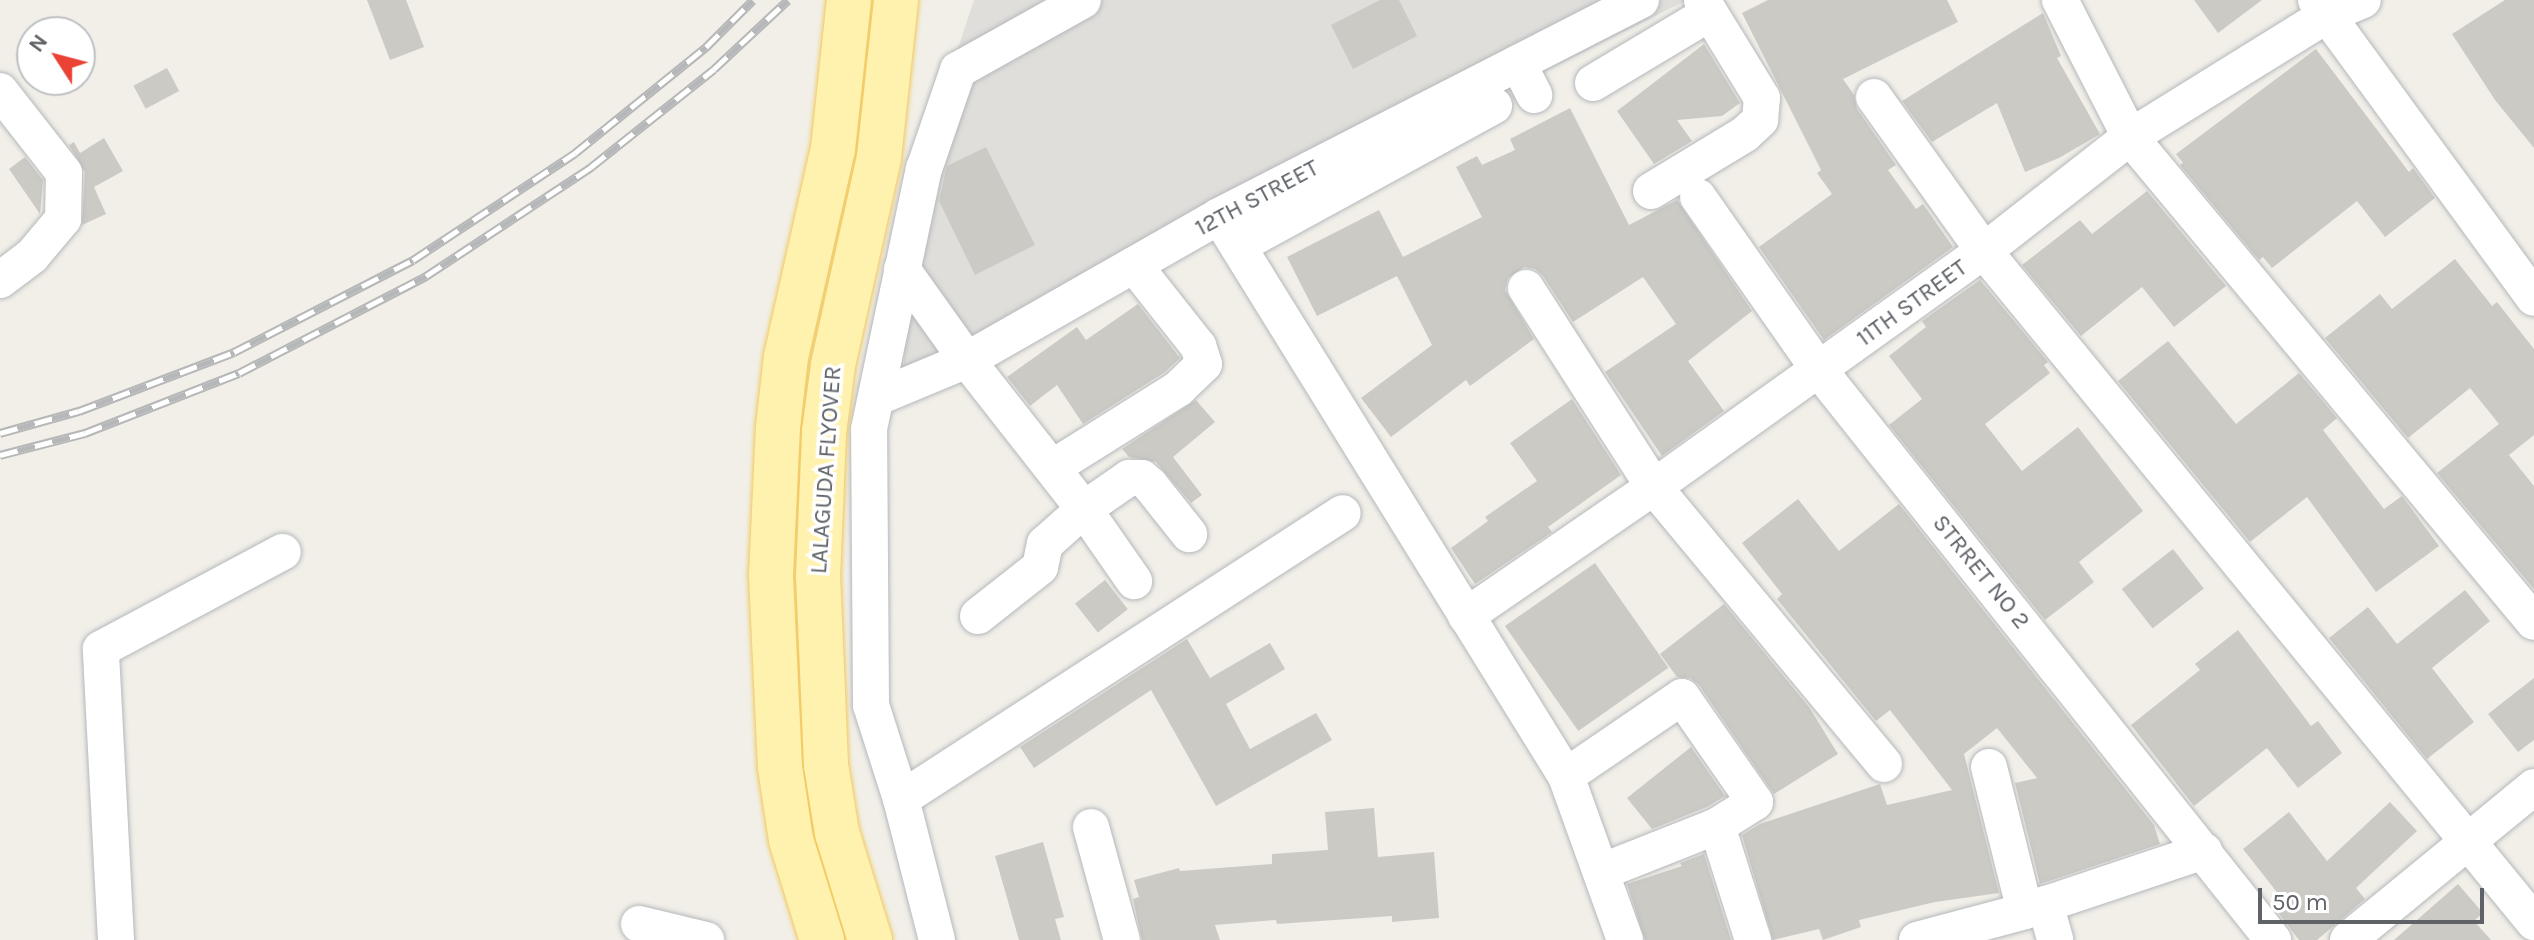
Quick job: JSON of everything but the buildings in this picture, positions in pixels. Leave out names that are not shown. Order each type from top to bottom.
[{"type":"main road","name":"LALAGUDA FLYOVER","points":[[822,940],[791,840],[780,767],[771,575],[778,427],[786,357],[833,149],[849,0]]},
{"type":"main road","name":"LALAGUDA FLYOVER","points":[[870,940],[837,833],[826,765],[818,577],[824,432],[833,365],[879,157],[896,0]]},
{"type":"street","points":[[937,940],[901,799],[871,705],[869,429],[924,169],[958,70],[1083,0]]},
{"type":"street","name":"12TH STREET","points":[[876,398],[967,360],[1219,216],[1473,112],[1518,63],[1641,0]]},
{"type":"street","points":[[2060,0],[2130,137],[2534,622]]},
{"type":"street","name":"11TH STREET","points":[[1466,616],[1654,487],[1984,251],[2130,137],[2321,8],[2363,0]]},
{"type":"street","points":[[1593,83],[1706,6],[1762,98],[1760,120],[1745,134],[1651,191]]},
{"type":"street","points":[[2321,8],[2534,298]]},
{"type":"street","points":[[1518,63],[1534,95]]},
{"type":"street","points":[[0,91],[64,173],[63,219],[32,256],[0,280]]},
{"type":"street","points":[[1874,97],[1984,251],[2534,922]]},
{"type":"street","points":[[1238,246],[1473,112]]},
{"type":"street","name":"STRRET NO 2","points":[[1698,197],[1819,370],[2273,940]]},
{"type":"street","points":[[1219,216],[1566,776],[1625,940]]},
{"type":"street","points":[[1052,468],[1178,389],[1204,364],[1198,346],[1134,265]]},
{"type":"street","points":[[902,269],[967,360],[1084,509],[1134,581]]},
{"type":"street","points":[[1526,288],[1654,487],[1884,764]]},
{"type":"street","points":[[978,616],[1040,567],[1045,544],[1084,509],[1129,478],[1142,478],[1189,534]]},
{"type":"street","points":[[901,799],[1343,513]]},
{"type":"street","points":[[116,940],[101,649],[283,552]]},
{"type":"street","points":[[804,940],[776,858],[763,801],[755,705],[760,686],[791,668],[870,649]]},
{"type":"street","points":[[1566,776],[1682,697],[1755,802],[1717,826],[1601,872]]},
{"type":"street","points":[[1989,767],[2035,908],[2055,940]]},
{"type":"street","points":[[2348,940],[2534,787]]},
{"type":"street","points":[[1717,826],[1753,940]]},
{"type":"street","points":[[1091,827],[1122,940]]},
{"type":"street","points":[[1917,940],[2035,908],[2204,851]]},
{"type":"street","points":[[639,924],[706,940]]},
{"type":"shaded area","points":[[974,0],[1687,0],[903,396],[908,198]]},
{"type":"railway","points":[[0,433],[79,411],[234,352],[413,260],[575,153],[706,47],[753,0]]},
{"type":"railway","points":[[0,455],[85,433],[239,373],[426,276],[591,167],[714,69],[788,0]]}]
